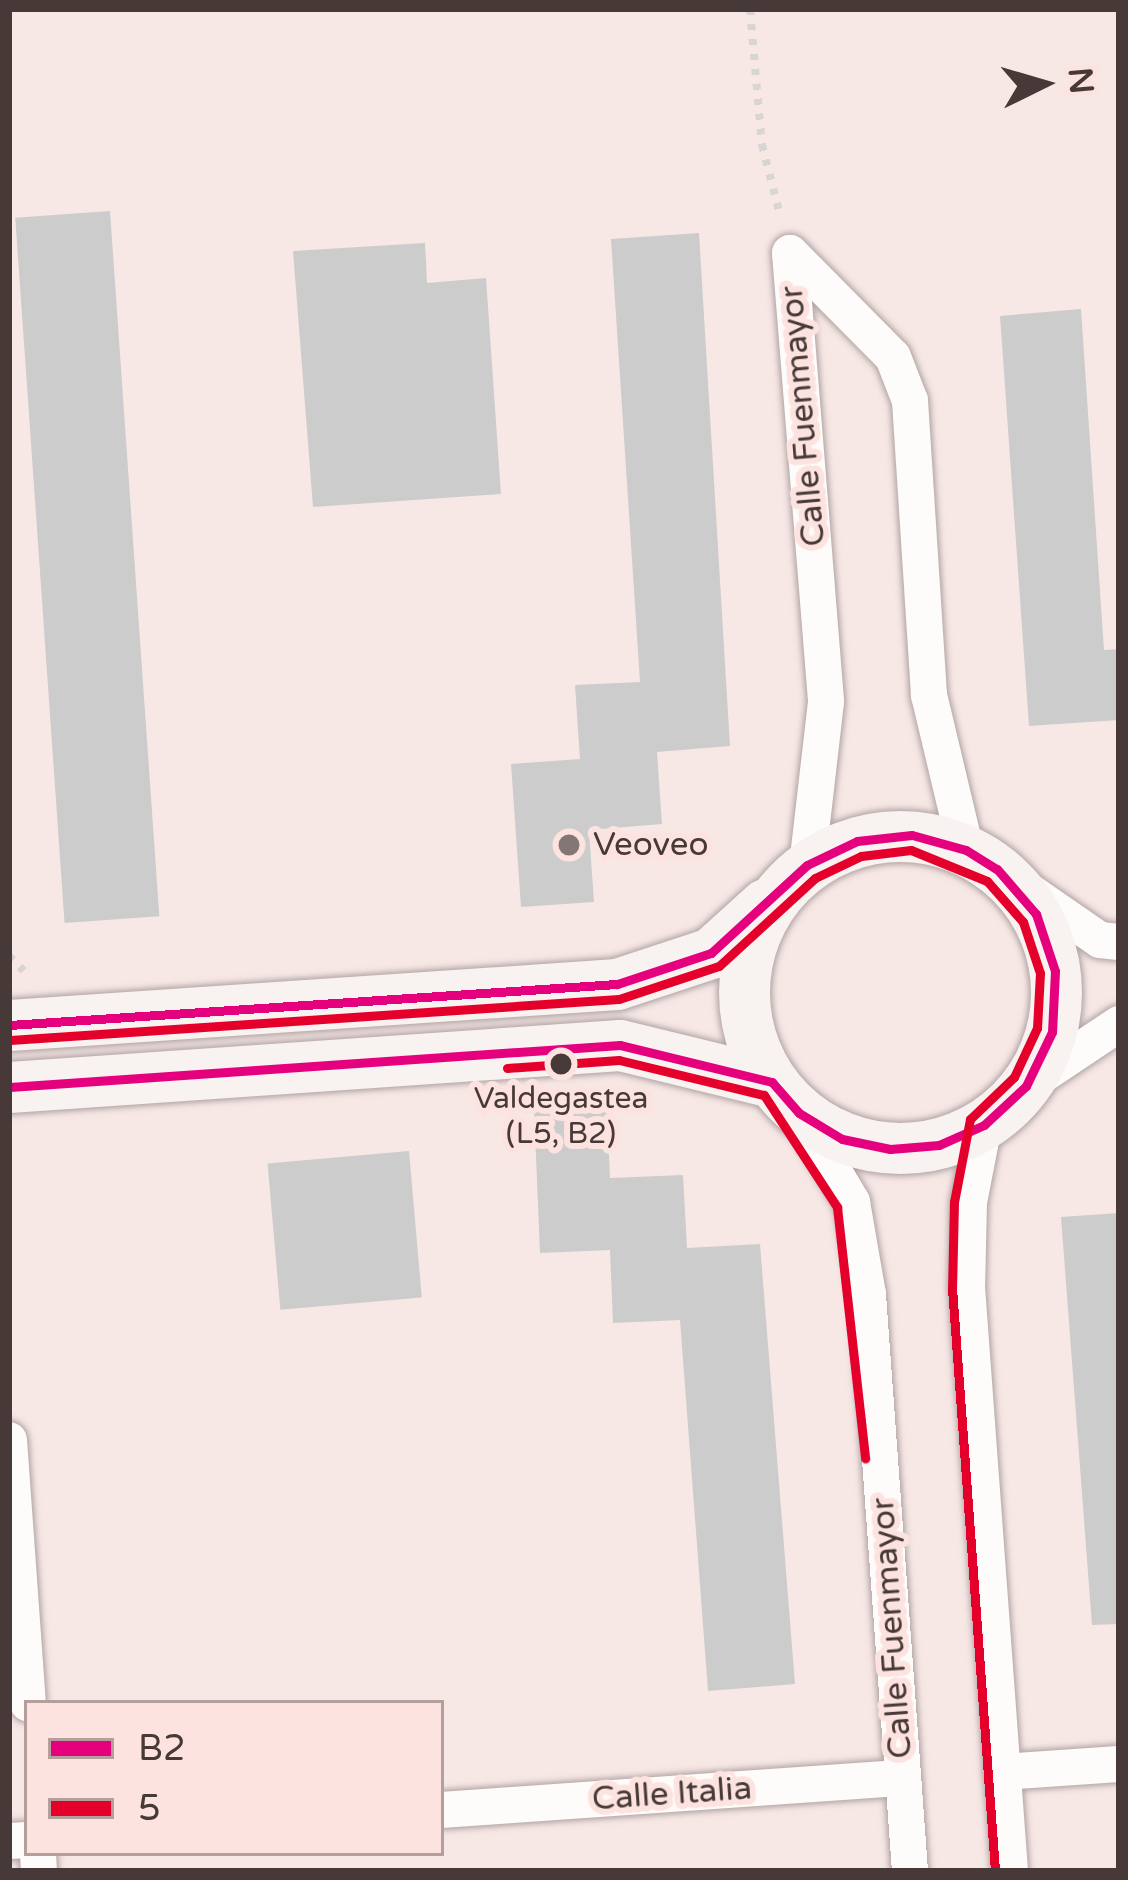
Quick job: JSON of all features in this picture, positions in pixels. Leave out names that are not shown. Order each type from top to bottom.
[{"type":"main road","points":[[9,1025],[617,984],[711,953],[794,879],[857,841],[912,836],[982,859],[1036,914],[1055,971],[1052,1032],[1026,1086],[984,1125],[939,1145],[890,1149],[842,1138],[786,1097],[620,1046],[9,1087]]},
{"type":"main road","points":[[786,1097],[750,1036],[744,986],[754,936],[794,879]]},
{"type":"street","name":"Calle Fuenmayor","points":[[790,253],[893,357],[910,401],[929,695],[982,859]]},
{"type":"street","name":"Calle Fuenmayor","points":[[790,253],[826,702],[794,879]]},
{"type":"street","points":[[982,859],[1100,940],[1119,942]]},
{"type":"street","points":[[1026,1086],[1119,1024]]},
{"type":"street","name":"Calle Fuenmayor","points":[[786,1097],[853,1202],[868,1295],[910,1871]]},
{"type":"street","points":[[984,1125],[969,1202],[967,1287],[1010,1871]]},
{"type":"street","points":[[9,1440],[28,1700]]},
{"type":"street","points":[[1003,1772],[1119,1764]]},
{"type":"street","name":"Calle Italia","points":[[444,1810],[903,1778]]},
{"type":"path","points":[[750,9],[762,146],[790,253]]},
{"type":"building","points":[[110,211],[159,916],[65,923],[15,218]]},
{"type":"building","points":[[699,233],[730,746],[657,752],[662,824],[589,830],[594,902],[521,907],[511,764],[580,759],[575,685],[640,682],[611,239]]},
{"type":"building","points":[[425,243],[427,283],[486,278],[501,494],[313,507],[293,251]]},
{"type":"building","points":[[1081,309],[1104,650],[1119,649],[1119,720],[1029,726],[1000,316]]},
{"type":"building","points":[[607,1106],[610,1178],[683,1175],[687,1248],[760,1244],[795,1684],[708,1691],[680,1320],[613,1323],[610,1250],[540,1253],[534,1109]]},
{"type":"building","points":[[409,1151],[422,1297],[280,1310],[268,1163]]},
{"type":"building","points":[[1119,1213],[1119,1624],[1092,1625],[1061,1217]]},
{"type":"transit line","name":"B2","points":[[9,1025],[617,984],[711,953],[807,865],[857,841],[912,835],[966,850],[997,869],[1036,914],[1055,971],[1052,1032],[1026,1086],[984,1125],[939,1145],[890,1149],[842,1139],[799,1113],[772,1082],[620,1045],[9,1087]]},
{"type":"transit line","name":"5","points":[[10,1040],[619,999],[719,966],[815,878],[861,856],[911,850],[987,881],[1023,922],[1040,973],[1037,1028],[1014,1077],[970,1119],[954,1202],[952,1288],[995,1871]]},
{"type":"transit line","name":"5","points":[[507,1068],[619,1060],[764,1095],[837,1207],[865,1458]]},
{"type":"place","name":"Veoveo","points":[[569,845]]},
{"type":"place","name":"Valdegastea (L5, B2)","points":[[561,1064]]}]
